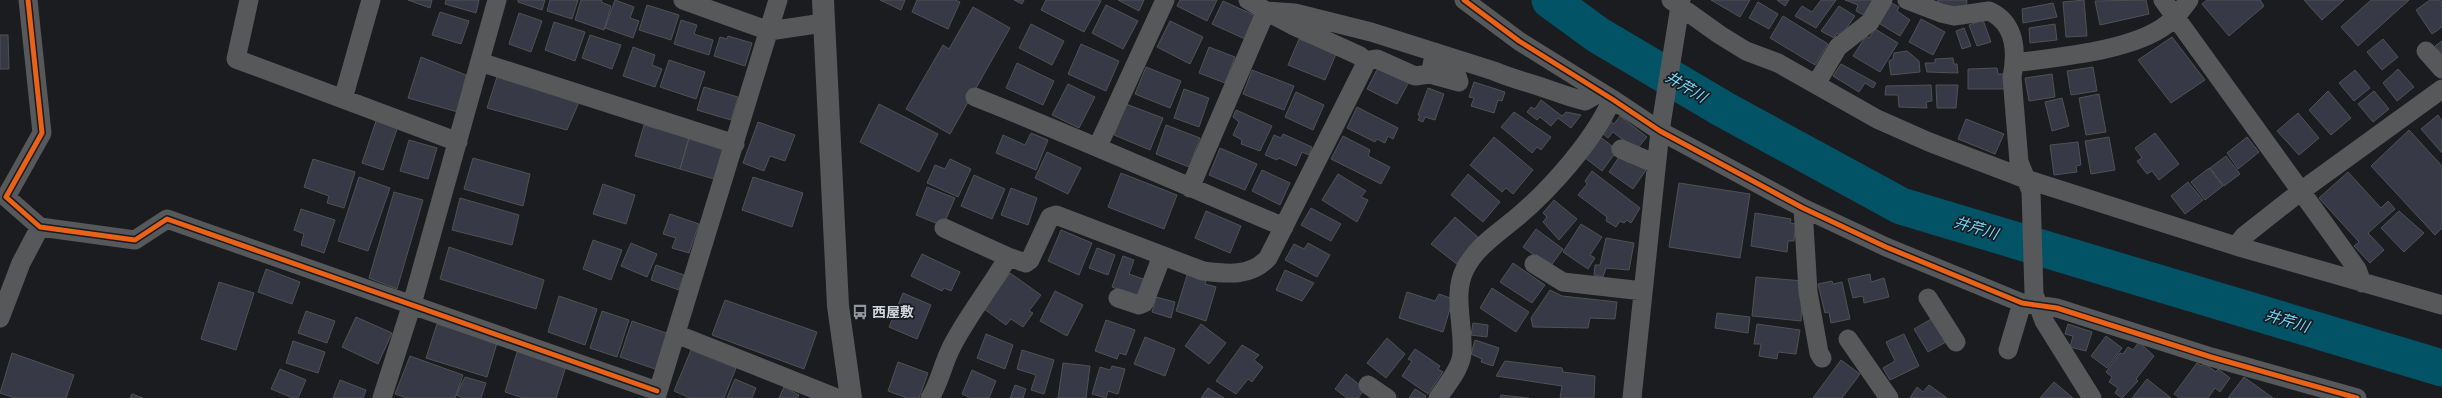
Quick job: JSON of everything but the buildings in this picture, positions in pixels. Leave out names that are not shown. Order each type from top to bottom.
[{"type":"street","points":[[28,0],[42,133],[6,197],[40,227],[135,240],[167,219],[412,304],[657,395],[770,31],[778,0]]},
{"type":"street","points":[[250,0],[236,59],[458,142]]},
{"type":"street","points":[[343,99],[371,0]]},
{"type":"street","points":[[382,398],[412,304],[498,0]]},
{"type":"street","points":[[683,0],[770,31],[823,23]]},
{"type":"street","points":[[823,0],[838,306],[851,398]]},
{"type":"street","points":[[1098,146],[1165,0]]},
{"type":"street","points":[[944,228],[1022,263],[1030,260],[1050,217],[1056,215],[1203,271],[1221,274],[1253,270],[1268,258],[1364,67],[1364,61],[1360,56],[1292,25],[1248,0]]},
{"type":"street","points":[[1464,0],[1519,41],[1606,95],[1803,208],[1954,276],[2211,357],[2357,398]]},
{"type":"street","points":[[1816,84],[1838,47],[1870,22],[1883,0]]},
{"type":"street","points":[[1907,0],[1941,13],[1954,16],[1989,6],[2004,21],[2014,38],[2015,63],[2012,77],[2019,162],[2028,185],[2031,301],[2008,350]]},
{"type":"street","points":[[2163,0],[2357,269],[2362,283]]},
{"type":"street","points":[[2015,63],[2100,51],[2151,34],[2175,18],[2189,0]]},
{"type":"street","points":[[1632,398],[1660,127],[1678,5],[1720,36],[1746,51],[1778,63],[1877,119],[2028,185],[2362,283],[2442,304]]},
{"type":"street","points":[[1190,188],[1266,11]]},
{"type":"street","points":[[1266,11],[1295,14],[1371,32],[1435,52],[1568,98],[1585,101],[1606,95]]},
{"type":"street","points":[[2426,51],[2442,69]]},
{"type":"street","points":[[1364,61],[1377,60],[1415,76],[1430,74],[1459,82],[1460,79],[1457,76],[1432,65],[1435,52]]},
{"type":"street","points":[[480,62],[735,144]]},
{"type":"street","points":[[1438,398],[1459,365],[1462,354],[1460,301],[1461,283],[1465,269],[1487,241],[1548,189],[1593,132],[1606,95]]},
{"type":"street","points":[[975,97],[1098,146],[1190,188],[1284,226]]},
{"type":"street","points":[[2236,246],[2244,236],[2301,191],[2439,98]]},
{"type":"street","points":[[1621,149],[1656,164]]},
{"type":"street","points":[[1803,208],[1808,292],[1819,353],[1822,358]]},
{"type":"street","points":[[0,318],[21,263],[40,227]]},
{"type":"street","points":[[1118,298],[1139,305],[1144,303],[1162,256]]},
{"type":"street","points":[[930,398],[957,336],[1008,257]]},
{"type":"street","points":[[1534,264],[1563,282],[1643,291]]},
{"type":"street","points":[[1928,298],[1956,342]]},
{"type":"street","points":[[2031,301],[2092,398]]},
{"type":"street","points":[[676,334],[837,398]]},
{"type":"street","points":[[1848,339],[1889,398]]},
{"type":"street","points":[[1368,385],[1387,398]]},
{"type":"waterway","name":"井芹川","points":[[1550,0],[1598,35],[1723,109],[1901,206],[2442,368]]},
{"type":"cycle path","points":[[28,0],[42,133],[6,197],[40,227],[135,240],[167,219],[657,391]]},
{"type":"cycle path","points":[[1464,0],[1519,41],[1660,131],[1803,208],[1886,247],[2022,303],[2057,308],[2211,357],[2357,398]]},
{"type":"place","name":"西屋敷","points":[[860,312]]}]
